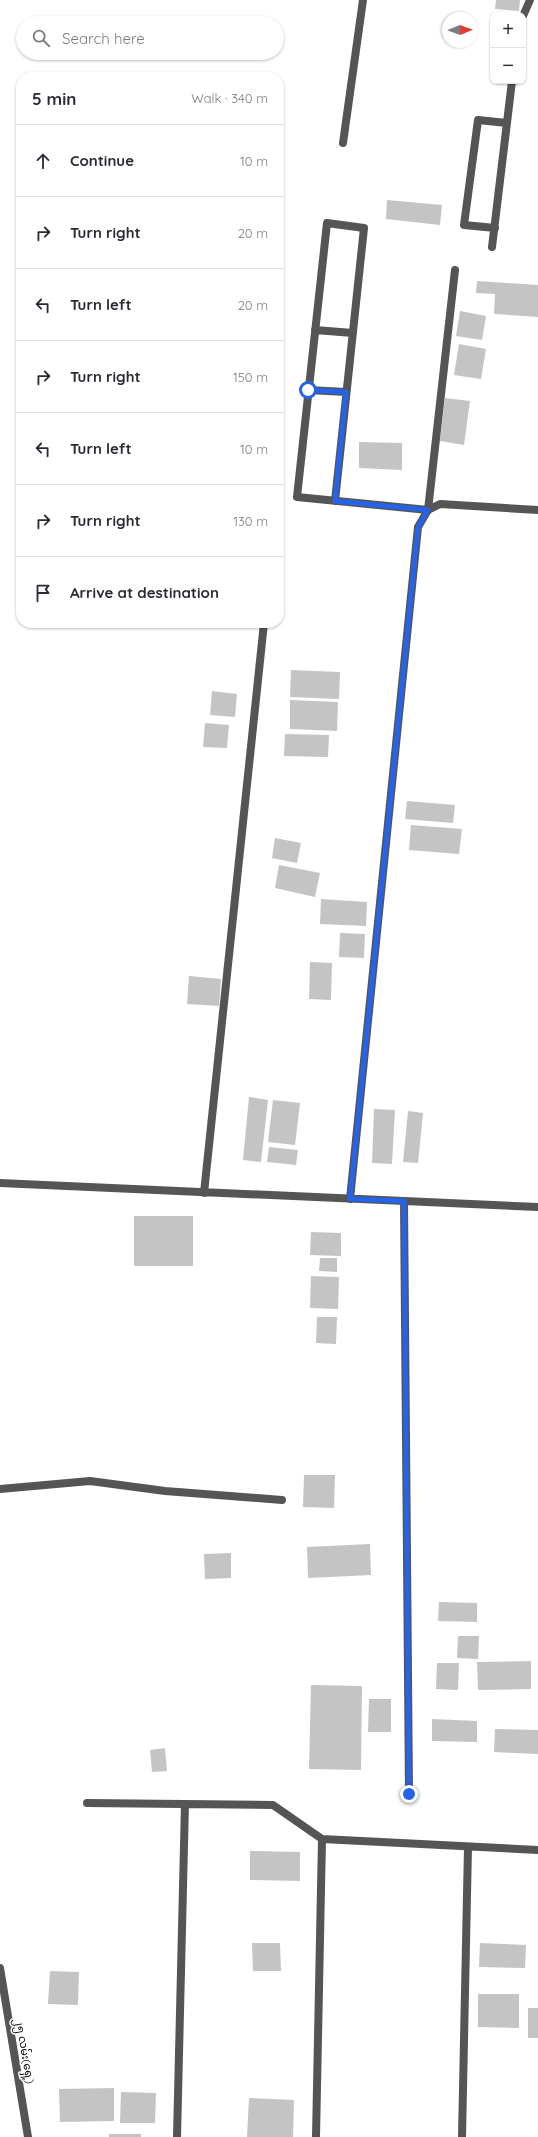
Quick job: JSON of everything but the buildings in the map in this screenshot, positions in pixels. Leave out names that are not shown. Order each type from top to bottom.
[{"type":"street","points":[[343,143],[363,0]]},
{"type":"street","points":[[525,12],[530,0]]},
{"type":"street","points":[[492,247],[512,84]]},
{"type":"street","points":[[495,228],[464,226],[478,120],[507,124]]},
{"type":"street","points":[[335,501],[364,228],[327,223],[297,497],[335,501],[428,510],[440,504],[538,510]]},
{"type":"street","points":[[350,1199],[418,527],[428,510],[455,270]]},
{"type":"street","points":[[315,330],[353,333]]},
{"type":"street","points":[[308,390],[346,392]]},
{"type":"street","points":[[204,1192],[263,628]]},
{"type":"street","points":[[0,1184],[538,1207]]},
{"type":"street","points":[[404,1201],[409,1794]]},
{"type":"street","points":[[0,1488],[90,1481],[165,1490],[282,1500]]},
{"type":"street","points":[[88,1803],[273,1805],[322,1839],[538,1850]]},
{"type":"street","points":[[177,2137],[185,1804]]},
{"type":"street","points":[[316,2137],[322,1839]]},
{"type":"street","points":[[462,2137],[468,1847]]},
{"type":"street","name":"၂၅ လမ်း(ရှေ့)","points":[[0,1968],[28,2137]]},
{"type":"route","points":[[308,390],[346,392],[335,501],[428,510],[418,527],[350,1199],[404,1201],[409,1794]]}]
